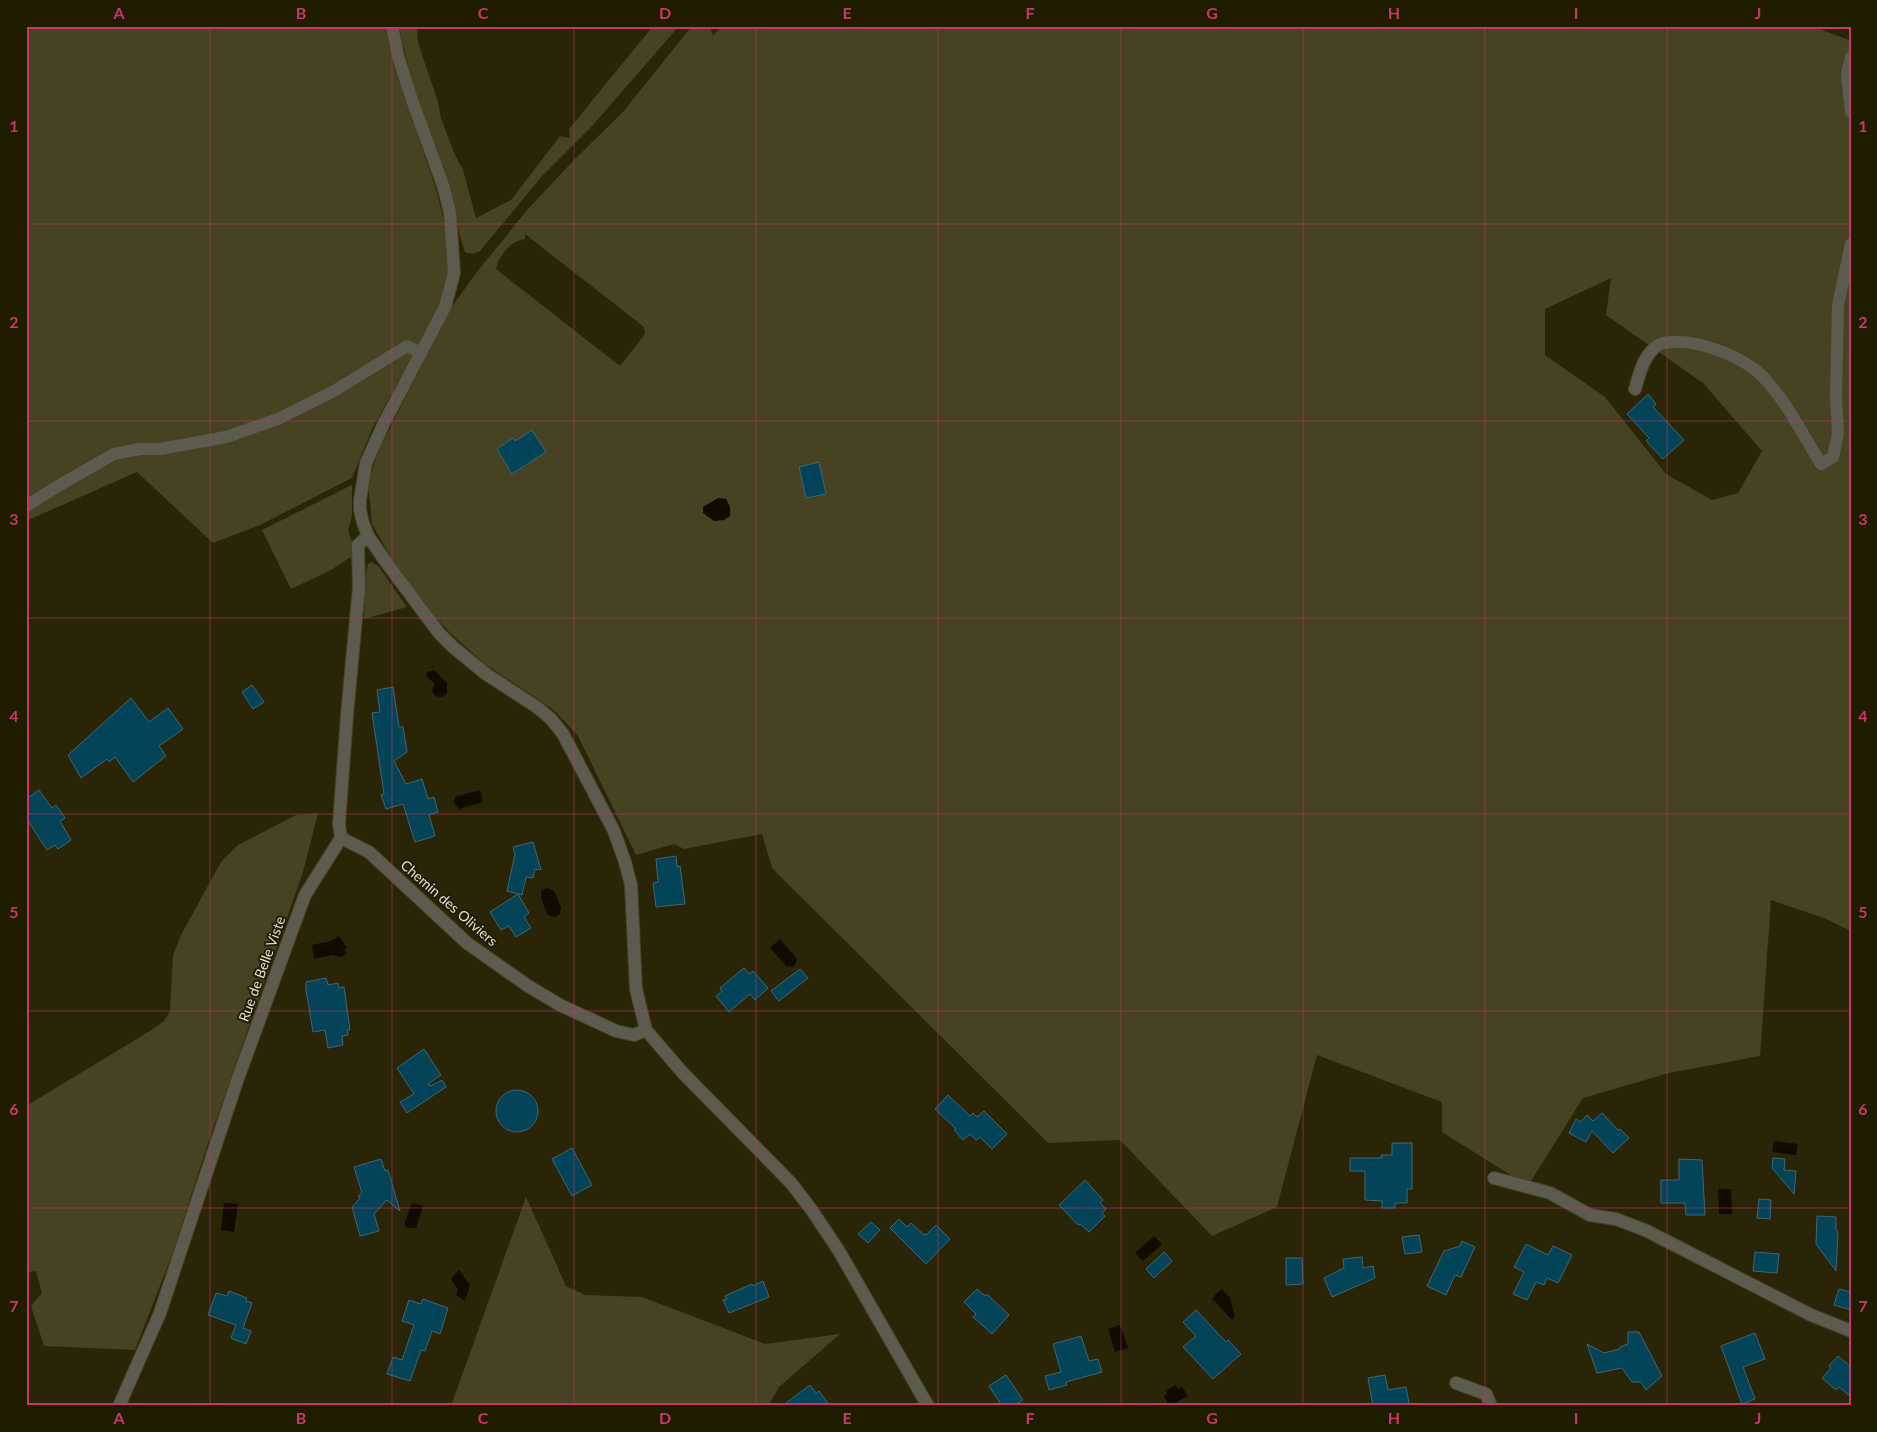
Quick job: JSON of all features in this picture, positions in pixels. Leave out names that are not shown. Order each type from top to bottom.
[{"type":"street","points":[[392,26],[398,56],[412,100],[444,188],[452,230],[454,273],[445,307],[384,423],[366,463],[360,510],[368,536],[391,570],[439,633],[480,670],[538,708],[551,719],[563,734],[614,831],[625,862],[631,886],[636,989],[646,1030],[682,1072],[791,1183],[811,1209],[839,1250],[928,1406]]},
{"type":"street","points":[[1851,57],[1847,74],[1851,112]]},
{"type":"street","points":[[1635,389],[1644,360],[1661,343],[1682,342],[1708,347],[1739,359],[1764,377],[1792,415],[1821,464],[1833,457],[1838,433],[1836,396],[1838,305],[1851,244]]},
{"type":"street","points":[[26,506],[114,454],[140,449],[160,449],[226,437],[278,419],[334,391],[407,346],[421,353]]},
{"type":"street","points":[[341,838],[339,824],[359,587],[358,545],[368,536]]},
{"type":"street","name":"Chemin des Oliviers","points":[[341,838],[369,852],[467,943],[528,986],[560,1005],[616,1031],[634,1035],[646,1030]]},
{"type":"street","name":"Rue de Belle Viste","points":[[119,1406],[160,1313],[237,1081],[305,896],[341,838]]},
{"type":"street","points":[[1494,1178],[1550,1193],[1590,1215],[1616,1219],[1646,1231],[1811,1315],[1851,1331]]},
{"type":"street","points":[[1456,1383],[1486,1394],[1491,1406]]},
{"type":"shaded area","points":[[26,26],[385,26],[392,61],[437,192],[447,234],[448,275],[441,304],[372,429],[352,478],[260,525],[213,543],[137,472],[26,521]]},
{"type":"shaded area","points":[[399,26],[417,26],[418,43],[438,102],[441,118],[455,155],[463,170],[476,218],[511,200],[560,136],[570,138],[569,129],[653,26],[679,26],[593,125],[543,175],[480,251],[472,254],[465,252],[462,244],[450,193],[414,86]]},
{"type":"shaded area","points":[[692,26],[710,26],[713,36],[722,26],[1817,26],[1817,28],[1851,41],[1851,931],[1824,918],[1771,900],[1760,1056],[1669,1073],[1583,1098],[1528,1186],[1442,1132],[1442,1102],[1317,1055],[1277,1207],[1212,1236],[1120,1140],[1048,1143],[772,868],[762,834],[684,849],[674,844],[636,855],[578,736],[554,710],[485,664],[451,634],[422,602],[387,551],[372,524],[369,493],[369,481],[378,452],[449,311],[476,273],[528,209],[622,113]],"holes":[[[525,234],[644,327],[645,334],[620,366],[496,269],[500,258],[506,250],[514,243],[525,239]],[[1611,278],[1606,315],[1703,383],[1762,451],[1738,493],[1712,500],[1666,474],[1605,397],[1545,355],[1545,309]]]},
{"type":"shaded area","points":[[352,485],[352,516],[348,530],[352,542],[352,556],[331,570],[291,589],[262,530]]},
{"type":"shaded area","points":[[718,498],[726,499],[730,507],[730,516],[724,520],[714,521],[703,513],[703,507]]},
{"type":"shaded area","points":[[372,562],[379,567],[407,607],[364,619],[366,573],[369,563]]},
{"type":"shaded area","points":[[434,670],[447,683],[447,693],[442,697],[435,696],[432,690],[435,684],[426,676],[427,672]]},
{"type":"shaded area","points":[[480,790],[483,802],[459,809],[454,803],[455,797]]},
{"type":"shaded area","points":[[318,813],[303,872],[208,1143],[172,1255],[135,1350],[44,1346],[31,1306],[42,1293],[36,1271],[26,1273],[26,1106],[164,1021],[170,1011],[173,955],[181,935],[221,862],[238,845],[296,815]]},
{"type":"shaded area","points":[[547,888],[554,891],[561,907],[560,914],[555,917],[548,915],[541,898],[541,891]]},
{"type":"shaded area","points":[[339,936],[347,948],[344,950],[347,954],[341,957],[333,955],[314,959],[312,945],[331,941]]},
{"type":"shaded area","points":[[780,939],[797,959],[792,967],[787,967],[770,948]]},
{"type":"shaded area","points":[[1774,1141],[1798,1144],[1796,1155],[1772,1152]]},
{"type":"shaded area","points":[[1718,1189],[1731,1189],[1732,1214],[1719,1214]]},
{"type":"shaded area","points":[[526,1197],[566,1286],[585,1295],[642,1297],[765,1344],[840,1334],[779,1387],[768,1406],[451,1406]]},
{"type":"shaded area","points":[[224,1203],[238,1204],[234,1232],[221,1230]]},
{"type":"shaded area","points":[[412,1203],[423,1206],[416,1228],[409,1228],[404,1225]]},
{"type":"shaded area","points":[[1154,1236],[1162,1244],[1143,1261],[1135,1253]]},
{"type":"shaded area","points":[[459,1270],[470,1285],[465,1301],[456,1295],[458,1290],[451,1279]]},
{"type":"shaded area","points":[[1222,1289],[1230,1298],[1235,1317],[1232,1320],[1212,1298]]},
{"type":"shaded area","points":[[1120,1325],[1128,1348],[1115,1352],[1108,1329]]},
{"type":"shaded area","points":[[1176,1385],[1178,1389],[1182,1387],[1188,1396],[1169,1406],[1164,1396],[1167,1394],[1165,1391]]},
{"type":"building","points":[[1648,394],[1656,404],[1653,407],[1684,440],[1663,459],[1646,441],[1649,438],[1627,414]]},
{"type":"building","points":[[532,430],[546,452],[512,474],[497,449],[513,438],[515,441]]},
{"type":"building","points":[[819,462],[826,494],[806,498],[799,467]]},
{"type":"building","points":[[252,685],[264,702],[253,709],[242,692]]},
{"type":"building","points":[[393,687],[399,727],[403,727],[407,752],[394,761],[406,784],[422,779],[428,799],[434,797],[438,812],[429,815],[435,836],[415,842],[403,804],[386,809],[381,795],[384,794],[372,713],[380,712],[377,690]]},
{"type":"building","points":[[131,698],[149,722],[168,708],[183,729],[159,746],[166,756],[133,782],[115,757],[109,762],[107,759],[81,778],[68,755]]},
{"type":"building","points":[[39,790],[52,808],[56,805],[65,818],[60,821],[71,840],[58,849],[55,845],[47,850],[26,818],[26,799]]},
{"type":"building","points":[[533,842],[541,870],[535,869],[533,878],[526,877],[522,895],[507,891],[515,854],[513,847]]},
{"type":"building","points":[[676,856],[677,867],[680,866],[685,904],[656,907],[653,883],[658,882],[656,859]]},
{"type":"building","points":[[518,894],[529,913],[524,917],[531,928],[516,937],[509,926],[501,930],[490,912]]},
{"type":"building","points":[[744,968],[749,974],[753,971],[768,988],[755,1000],[750,994],[729,1012],[716,996],[722,991],[720,988]]},
{"type":"building","points":[[800,969],[808,978],[779,1001],[771,991]]},
{"type":"building","points":[[326,978],[328,985],[338,983],[339,988],[344,987],[350,1030],[347,1030],[348,1035],[342,1036],[343,1045],[328,1048],[325,1030],[313,1032],[306,990],[306,982]]},
{"type":"building","points":[[424,1049],[441,1075],[428,1084],[430,1086],[442,1080],[446,1087],[407,1113],[400,1102],[414,1094],[397,1068]]},
{"type":"building","points":[[513,1090],[521,1090],[532,1096],[538,1111],[532,1126],[521,1132],[513,1132],[502,1126],[496,1115],[496,1107],[502,1096]]},
{"type":"building","points":[[948,1095],[970,1116],[973,1113],[977,1117],[984,1111],[1007,1134],[992,1149],[980,1137],[976,1140],[970,1134],[963,1140],[954,1130],[956,1129],[935,1109]]},
{"type":"building","points":[[1602,1113],[1618,1130],[1620,1129],[1629,1138],[1613,1153],[1592,1131],[1586,1142],[1569,1133],[1576,1119],[1581,1122],[1587,1115],[1593,1121]]},
{"type":"building","points":[[1392,1143],[1412,1143],[1412,1189],[1407,1189],[1407,1203],[1395,1203],[1395,1208],[1382,1208],[1382,1201],[1365,1200],[1365,1171],[1350,1171],[1350,1158],[1382,1158],[1381,1155],[1392,1155]]},
{"type":"building","points":[[572,1148],[592,1185],[572,1196],[552,1159]]},
{"type":"building","points":[[1773,1158],[1785,1159],[1784,1170],[1796,1171],[1794,1194],[1772,1168]]},
{"type":"building","points":[[381,1159],[385,1171],[388,1170],[400,1211],[387,1200],[374,1214],[379,1231],[360,1236],[352,1207],[360,1198],[358,1196],[362,1193],[354,1167]]},
{"type":"building","points":[[1679,1159],[1702,1160],[1705,1215],[1686,1215],[1685,1203],[1661,1203],[1661,1180],[1679,1180]]},
{"type":"building","points":[[1085,1180],[1103,1200],[1100,1203],[1106,1209],[1102,1213],[1105,1216],[1089,1232],[1080,1224],[1078,1225],[1059,1205]]},
{"type":"building","points":[[1759,1199],[1771,1200],[1770,1219],[1757,1218]]},
{"type":"building","points":[[1817,1216],[1836,1217],[1836,1230],[1838,1232],[1836,1271],[1816,1244]]},
{"type":"building","points":[[899,1219],[907,1227],[911,1223],[924,1235],[936,1225],[950,1239],[926,1264],[890,1228]]},
{"type":"building","points":[[871,1222],[880,1230],[868,1243],[858,1234]]},
{"type":"building","points":[[1419,1235],[1422,1252],[1405,1254],[1402,1237]]},
{"type":"building","points":[[1462,1241],[1475,1247],[1461,1277],[1455,1275],[1446,1295],[1427,1286],[1444,1251],[1460,1246]]},
{"type":"building","points":[[1526,1244],[1548,1255],[1553,1246],[1572,1255],[1558,1283],[1547,1278],[1544,1285],[1536,1282],[1527,1300],[1513,1294],[1524,1272],[1514,1267]]},
{"type":"building","points":[[1164,1252],[1172,1261],[1154,1278],[1146,1269]]},
{"type":"building","points":[[1755,1252],[1779,1254],[1777,1273],[1753,1271]]},
{"type":"building","points":[[1362,1257],[1363,1268],[1373,1266],[1375,1278],[1332,1297],[1324,1278],[1344,1268],[1343,1259]]},
{"type":"building","points":[[1286,1258],[1302,1258],[1303,1284],[1286,1285]]},
{"type":"building","points":[[763,1281],[769,1297],[729,1313],[723,1300],[727,1299],[725,1296]]},
{"type":"building","points":[[977,1289],[985,1296],[987,1294],[1009,1315],[992,1334],[973,1317],[976,1314],[964,1302]]},
{"type":"building","points":[[1839,1289],[1851,1292],[1851,1310],[1834,1305]]},
{"type":"building","points":[[229,1291],[247,1298],[246,1301],[252,1303],[243,1328],[251,1331],[246,1344],[231,1338],[236,1325],[208,1315],[216,1293],[227,1296]]},
{"type":"building","points":[[423,1299],[448,1308],[440,1334],[432,1331],[425,1351],[421,1350],[410,1381],[387,1374],[393,1357],[402,1360],[414,1325],[402,1321],[409,1300],[421,1304]]},
{"type":"building","points":[[1196,1310],[1226,1342],[1228,1340],[1241,1354],[1213,1379],[1183,1347],[1196,1336],[1183,1322]]},
{"type":"building","points":[[1628,1332],[1639,1332],[1662,1376],[1646,1390],[1641,1382],[1632,1382],[1622,1368],[1597,1373],[1587,1344],[1604,1353],[1620,1349],[1620,1347],[1628,1344]]},
{"type":"building","points":[[1755,1333],[1765,1359],[1743,1367],[1755,1399],[1742,1404],[1721,1346]]},
{"type":"building","points":[[1081,1336],[1089,1361],[1098,1359],[1102,1372],[1066,1382],[1067,1385],[1049,1390],[1045,1376],[1061,1372],[1053,1344]]},
{"type":"building","points":[[1838,1356],[1851,1367],[1851,1397],[1839,1387],[1836,1390],[1822,1378]]},
{"type":"building","points":[[1006,1375],[1023,1400],[1013,1406],[1002,1406],[989,1386]]},
{"type":"building","points":[[1385,1375],[1388,1390],[1406,1387],[1409,1403],[1398,1406],[1373,1406],[1368,1378]]},
{"type":"building","points":[[810,1385],[816,1393],[819,1391],[830,1406],[782,1406]]}]
